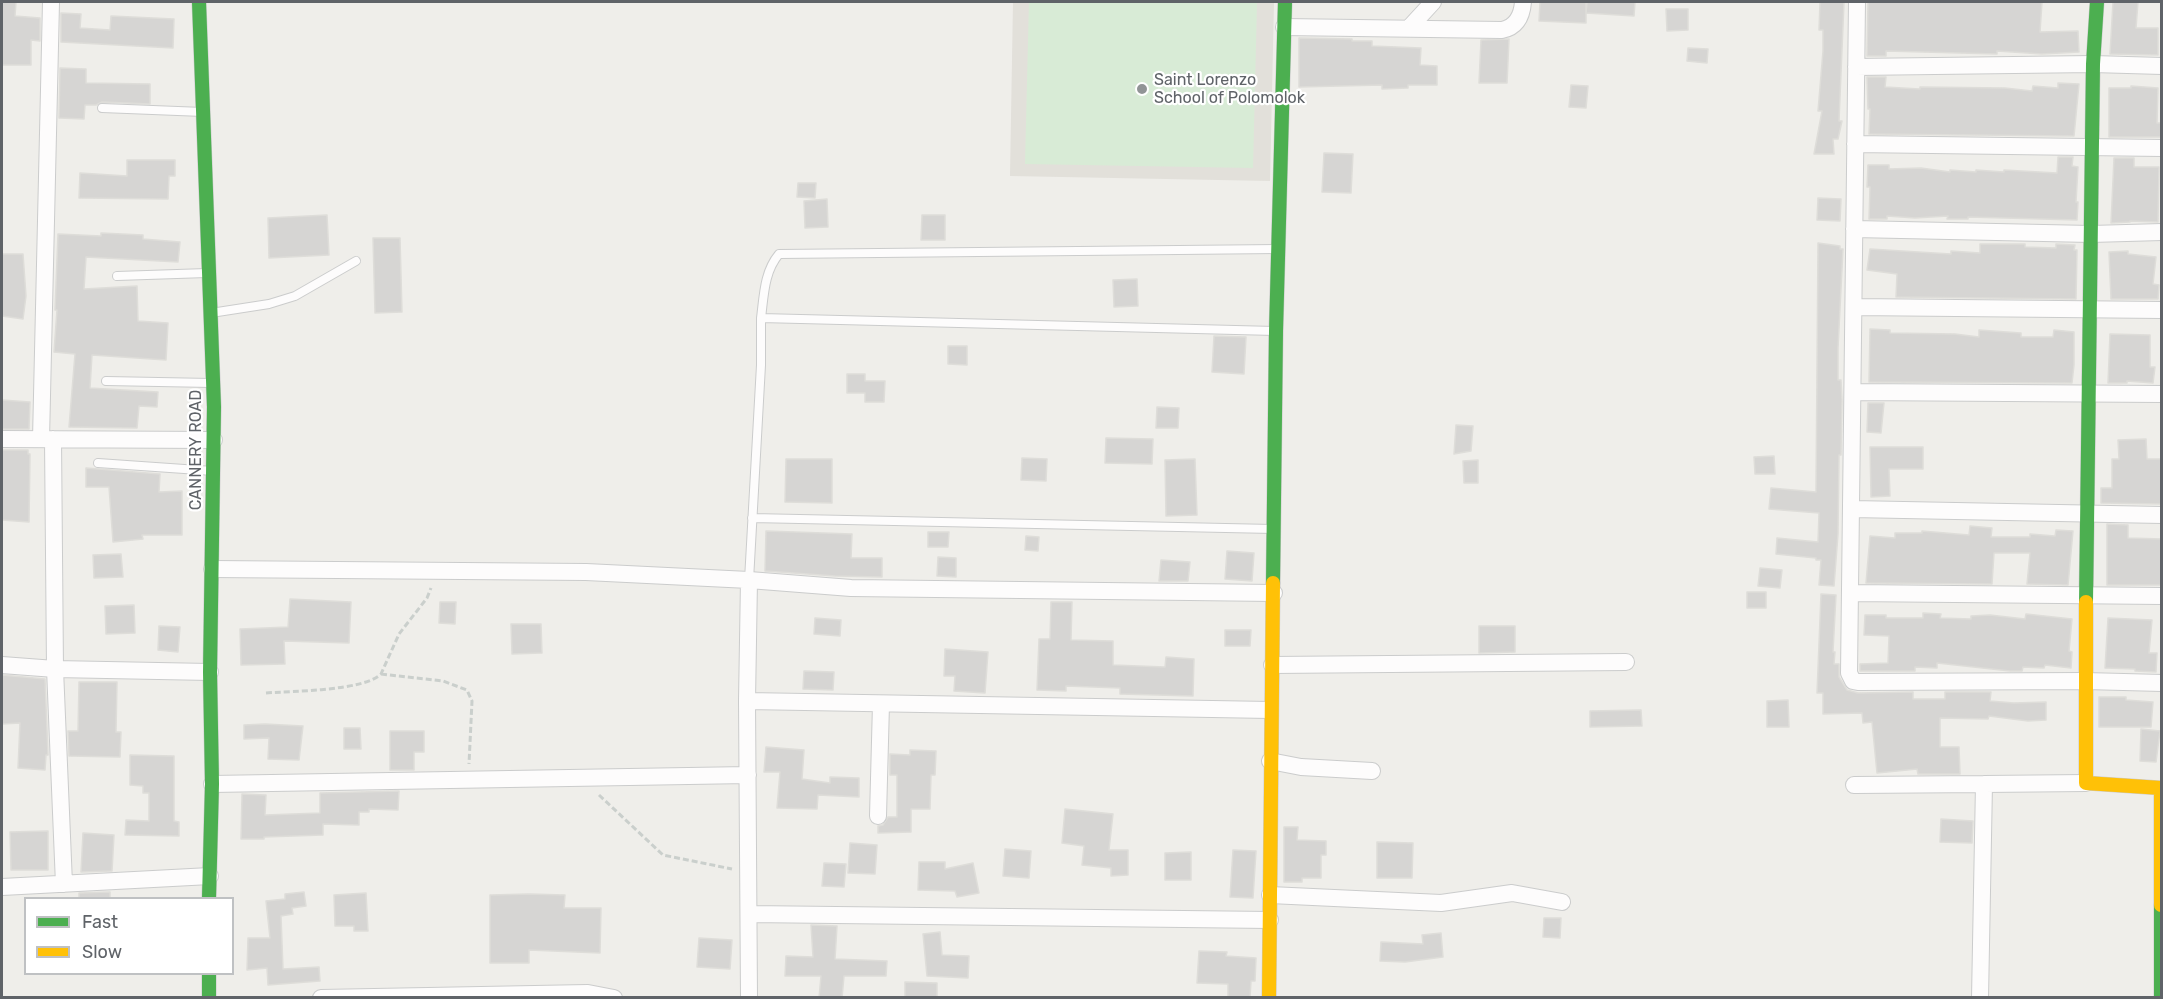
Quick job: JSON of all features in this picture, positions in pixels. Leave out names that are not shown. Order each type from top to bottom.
[{"type":"street","points":[[51,2],[47,439],[64,884]]},
{"type":"street","name":"CANNERY ROAD","points":[[199,2],[213,383],[210,897]]},
{"type":"street","points":[[1269,998],[1270,710],[1274,593],[1276,331],[1285,2]]},
{"type":"street","points":[[1409,28],[1433,2]]},
{"type":"street","points":[[1284,27],[1509,28],[1521,15],[1523,2]]},
{"type":"street","points":[[1857,2],[1849,673],[1853,681],[1858,682],[2162,683]]},
{"type":"street","points":[[2086,783],[2085,681],[2093,64],[2097,2]]},
{"type":"street","points":[[1856,67],[2093,64],[2162,66]]},
{"type":"street","points":[[1855,144],[2093,149],[2162,148]]},
{"type":"street","points":[[1854,229],[2091,234],[2162,232]]},
{"type":"street","points":[[1854,308],[2162,310]]},
{"type":"street","points":[[1853,392],[2162,394]]},
{"type":"street","points":[[2,439],[213,440]]},
{"type":"street","points":[[1852,510],[2162,515]]},
{"type":"street","points":[[212,568],[586,572],[749,580],[851,588],[1274,593]]},
{"type":"street","points":[[749,580],[747,701],[749,998]]},
{"type":"street","points":[[1851,593],[2162,596]]},
{"type":"street","points":[[1272,665],[1626,662]]},
{"type":"street","points":[[2,665],[55,669],[210,672]]},
{"type":"street","points":[[747,701],[1270,710]]},
{"type":"street","points":[[879,816],[881,704]]},
{"type":"street","points":[[1270,761],[1301,767],[1372,771]]},
{"type":"street","points":[[212,784],[748,775]]},
{"type":"street","points":[[1854,784],[2086,783],[2161,788],[2161,998]]},
{"type":"street","points":[[1980,998],[1984,784]]},
{"type":"street","points":[[2,887],[210,876]]},
{"type":"street","points":[[1270,895],[1441,903],[1512,893],[1562,902]]},
{"type":"street","points":[[749,914],[1270,920]]},
{"type":"street","points":[[208,998],[209,975]]},
{"type":"street","points":[[321,998],[588,993],[615,998]]},
{"type":"lane","points":[[102,108],[203,112]]},
{"type":"lane","points":[[749,580],[761,365],[761,318],[767,274],[779,254],[1278,249]]},
{"type":"lane","points":[[210,313],[269,304],[295,296],[356,261]]},
{"type":"lane","points":[[117,276],[209,273]]},
{"type":"lane","points":[[761,318],[1276,331]]},
{"type":"lane","points":[[106,381],[213,383]]},
{"type":"lane","points":[[98,463],[213,471]]},
{"type":"lane","points":[[752,518],[1274,529]]},
{"type":"path","points":[[266,693],[362,685],[381,674],[399,634],[427,598],[439,570]]},
{"type":"path","points":[[381,674],[443,681],[467,690],[472,701],[469,780]]},
{"type":"path","points":[[581,778],[663,855],[749,872]]},
{"type":"shaded area","name":"Saint Lorenzo School of Polomolok","points":[[1013,2],[1274,2],[1270,181],[1010,176]]},
{"type":"green space","name":"Saint Lorenzo School of Polomolok","points":[[1029,2],[1257,2],[1253,168],[1025,164]]},
{"type":"building","points":[[2,2],[16,2],[15,16],[40,18],[40,41],[31,40],[31,65],[2,65]]},
{"type":"building","points":[[1540,2],[1586,2],[1586,23],[1539,21]]},
{"type":"building","points":[[1587,2],[1635,2],[1634,16],[1586,13]]},
{"type":"building","points":[[1820,2],[1844,2],[1839,121],[1842,121],[1838,139],[1833,139],[1834,154],[1814,154],[1822,111],[1818,111],[1823,51],[1823,30],[1819,30]]},
{"type":"building","points":[[1868,2],[2042,2],[2040,32],[2078,31],[2079,52],[2042,54],[1997,51],[1997,54],[1886,51],[1886,56],[1867,56]]},
{"type":"building","points":[[2113,2],[2138,2],[2136,28],[2158,28],[2158,55],[2110,54]]},
{"type":"building","points":[[1666,9],[1688,9],[1688,30],[1667,31]]},
{"type":"building","points":[[61,13],[81,14],[80,28],[110,30],[111,16],[174,19],[173,48],[61,42]]},
{"type":"building","points":[[1299,38],[1352,39],[1352,41],[1372,41],[1372,46],[1421,48],[1420,65],[1437,66],[1437,85],[1408,85],[1408,88],[1382,89],[1382,85],[1299,87]]},
{"type":"building","points":[[1509,39],[1507,83],[1479,83],[1481,40]]},
{"type":"building","points":[[1688,48],[1708,49],[1707,63],[1687,61]]},
{"type":"building","points":[[60,68],[86,69],[86,83],[150,84],[150,104],[102,102],[96,105],[85,105],[84,119],[59,118]]},
{"type":"building","points":[[1867,77],[1886,77],[1885,87],[1920,89],[1920,87],[2005,88],[2032,91],[2033,86],[2058,88],[2058,83],[2079,84],[2074,136],[1869,134],[1870,109],[1868,109]]},
{"type":"building","points":[[1571,85],[1588,86],[1586,108],[1569,107]]},
{"type":"building","points":[[2131,86],[2158,88],[2157,123],[2162,123],[2162,137],[2109,137],[2109,88],[2131,88]]},
{"type":"building","points":[[1324,153],[1353,154],[1351,193],[1322,192]]},
{"type":"building","points":[[2058,157],[2073,157],[2072,166],[2078,167],[2077,220],[1968,217],[1968,219],[1947,219],[1948,216],[1915,218],[1887,216],[1887,219],[1869,219],[1868,165],[1889,165],[1889,169],[1921,168],[1950,172],[1950,170],[1976,172],[1976,170],[2004,172],[2004,170],[2057,173]]},
{"type":"building","points":[[2114,158],[2134,158],[2134,167],[2159,167],[2158,222],[2111,223]]},
{"type":"building","points":[[127,160],[175,160],[175,176],[169,176],[168,199],[79,198],[80,173],[127,176]]},
{"type":"building","points":[[798,183],[816,183],[815,198],[797,197]]},
{"type":"building","points":[[1818,198],[1841,199],[1840,221],[1817,220]]},
{"type":"building","points":[[827,199],[828,227],[805,228],[804,201]]},
{"type":"building","points":[[327,215],[329,255],[269,258],[268,218]]},
{"type":"building","points":[[922,215],[945,215],[945,240],[921,240]]},
{"type":"building","points":[[101,233],[143,235],[143,239],[180,242],[178,262],[86,257],[84,289],[137,286],[138,321],[168,323],[166,360],[92,355],[90,388],[158,392],[157,407],[139,406],[137,428],[69,427],[75,354],[54,352],[58,234],[101,236]]},
{"type":"building","points":[[373,238],[400,238],[402,312],[375,313]]},
{"type":"building","points":[[1818,243],[1840,246],[1840,249],[1843,249],[1838,348],[1838,380],[1841,380],[1842,400],[1841,455],[1839,455],[1838,534],[1834,586],[1819,585],[1821,560],[1776,554],[1777,538],[1818,542],[1819,513],[1769,509],[1771,488],[1816,492]]},
{"type":"building","points":[[1980,244],[2025,244],[2025,247],[2056,248],[2056,244],[2075,245],[2074,250],[2077,250],[2076,299],[1896,297],[1897,274],[1867,270],[1870,249],[1951,254],[1951,251],[1980,253]]},
{"type":"building","points":[[2128,251],[2128,254],[2156,257],[2153,284],[2159,285],[2158,299],[2111,299],[2109,252]]},
{"type":"building","points":[[2,254],[23,254],[26,296],[23,319],[2,316]]},
{"type":"building","points":[[1137,279],[1138,306],[1114,307],[1113,280]]},
{"type":"building","points":[[1870,329],[1890,330],[1890,333],[1955,334],[1979,337],[1979,330],[2021,333],[2021,337],[2053,337],[2054,330],[2074,332],[2072,383],[1869,382]]},
{"type":"building","points":[[2110,334],[2150,335],[2150,367],[2155,367],[2153,383],[2127,381],[2127,383],[2108,383]]},
{"type":"building","points":[[1214,336],[1246,337],[1244,374],[1212,372]]},
{"type":"building","points":[[948,346],[967,346],[967,365],[948,364]]},
{"type":"building","points":[[847,374],[865,374],[865,381],[885,381],[884,402],[865,402],[865,393],[847,393]]},
{"type":"building","points":[[2,400],[30,402],[29,429],[2,429]]},
{"type":"building","points":[[1868,403],[1884,403],[1881,433],[1867,432]]},
{"type":"building","points":[[1157,407],[1179,408],[1178,428],[1156,428]]},
{"type":"building","points":[[1456,425],[1473,426],[1471,451],[1454,454]]},
{"type":"building","points":[[1106,438],[1153,439],[1152,464],[1105,463]]},
{"type":"building","points":[[2146,439],[2147,459],[2162,459],[2162,504],[2101,503],[2101,488],[2112,488],[2112,459],[2119,459],[2118,440]]},
{"type":"building","points":[[1870,447],[1923,447],[1923,469],[1889,469],[1890,496],[1871,497]]},
{"type":"building","points":[[2,450],[28,450],[30,454],[29,522],[2,520]]},
{"type":"building","points":[[1774,456],[1775,474],[1755,474],[1754,457]]},
{"type":"building","points":[[1022,458],[1047,459],[1046,481],[1021,480]]},
{"type":"building","points":[[786,459],[832,459],[832,503],[785,502]]},
{"type":"building","points":[[1195,459],[1197,515],[1166,516],[1165,460]]},
{"type":"building","points":[[1478,460],[1478,483],[1464,483],[1463,461]]},
{"type":"building","points":[[86,468],[160,474],[159,492],[182,491],[182,535],[142,535],[143,539],[113,542],[109,487],[86,487]]},
{"type":"building","points":[[2107,524],[2128,525],[2128,538],[2162,539],[2162,585],[2107,585]]},
{"type":"building","points":[[1970,526],[1992,528],[1991,537],[2030,537],[2030,534],[2055,536],[2056,530],[2073,531],[2068,585],[2027,584],[2030,553],[1994,553],[1992,584],[1866,583],[1870,536],[1895,538],[1895,533],[1922,533],[1922,531],[1969,535]]},
{"type":"building","points":[[766,531],[852,534],[851,558],[882,558],[882,577],[765,571]]},
{"type":"building","points":[[928,532],[949,532],[948,547],[928,547]]},
{"type":"building","points":[[1026,536],[1039,537],[1038,551],[1025,550]]},
{"type":"building","points":[[1227,551],[1254,553],[1252,581],[1225,579]]},
{"type":"building","points":[[121,554],[123,577],[94,578],[93,555]]},
{"type":"building","points":[[938,557],[956,558],[956,577],[937,576]]},
{"type":"building","points":[[1161,560],[1190,562],[1188,581],[1159,581]]},
{"type":"building","points":[[1760,568],[1782,570],[1780,588],[1758,586]]},
{"type":"building","points":[[1747,592],[1766,592],[1766,608],[1747,608]]},
{"type":"building","points":[[1821,594],[1836,595],[1834,664],[1839,664],[1839,677],[1847,690],[1858,693],[1913,692],[1913,699],[1945,699],[1945,692],[1991,692],[1990,701],[2046,702],[2046,720],[2028,721],[1989,716],[1988,719],[1940,718],[1940,747],[1959,747],[1960,774],[1918,774],[1917,769],[1877,773],[1872,722],[1863,723],[1862,713],[1823,714],[1823,693],[1817,693]]},
{"type":"building","points":[[290,599],[351,602],[349,643],[284,641],[285,664],[241,665],[240,629],[288,627]]},
{"type":"building","points":[[440,602],[456,602],[455,624],[439,623]]},
{"type":"building","points":[[1051,602],[1072,602],[1071,640],[1113,641],[1113,665],[1165,667],[1166,657],[1194,659],[1193,696],[1120,694],[1120,688],[1066,686],[1066,691],[1037,690],[1039,639],[1050,639]]},
{"type":"building","points":[[134,605],[135,633],[106,634],[105,606]]},
{"type":"building","points":[[1923,613],[1941,614],[1940,618],[1971,619],[1971,616],[1990,615],[2025,619],[2026,614],[2072,619],[2069,651],[2072,652],[2071,668],[2045,665],[2044,668],[2023,667],[2022,671],[2010,671],[1937,663],[1937,668],[1915,667],[1915,671],[1860,671],[1860,664],[1888,663],[1889,636],[1864,635],[1865,615],[1886,615],[1886,618],[1923,618]]},
{"type":"building","points":[[815,618],[841,620],[840,636],[814,634]]},
{"type":"building","points":[[2108,618],[2152,620],[2149,653],[2157,653],[2156,672],[2105,668]]},
{"type":"building","points":[[511,624],[541,624],[542,653],[512,654]]},
{"type":"building","points":[[159,626],[180,627],[178,652],[158,650]]},
{"type":"building","points":[[1479,626],[1515,626],[1515,652],[1479,653]]},
{"type":"building","points":[[1225,630],[1251,630],[1250,646],[1225,646]]},
{"type":"building","points":[[945,649],[988,652],[985,693],[954,691],[955,676],[944,676]]},
{"type":"building","points":[[804,671],[834,672],[833,690],[803,689]]},
{"type":"building","points":[[2,675],[45,679],[48,755],[46,755],[45,770],[18,768],[20,723],[2,724]]},
{"type":"building","points":[[79,682],[117,682],[116,732],[121,732],[120,757],[69,756],[68,731],[78,731]]},
{"type":"building","points":[[2099,697],[2126,697],[2126,700],[2153,702],[2151,727],[2099,727]]},
{"type":"building","points":[[1788,700],[1789,727],[1767,727],[1767,701]]},
{"type":"building","points":[[1641,710],[1642,726],[1590,727],[1590,711]]},
{"type":"building","points":[[244,725],[303,726],[299,760],[268,759],[269,738],[244,739]]},
{"type":"building","points":[[344,728],[360,728],[361,749],[344,749]]},
{"type":"building","points":[[2141,729],[2160,731],[2156,762],[2140,761]]},
{"type":"building","points":[[390,731],[424,731],[424,752],[414,752],[414,770],[390,770]]},
{"type":"building","points":[[766,747],[804,750],[802,779],[830,783],[830,777],[859,778],[859,797],[818,795],[817,809],[777,808],[780,772],[764,772]]},
{"type":"building","points":[[910,750],[936,751],[935,775],[931,775],[930,809],[911,809],[911,832],[878,833],[878,826],[883,825],[888,817],[897,817],[897,775],[890,775],[890,754],[910,755]]},
{"type":"building","points":[[130,755],[174,756],[174,821],[179,822],[179,836],[125,835],[126,820],[149,821],[149,793],[143,793],[143,786],[130,785]]},
{"type":"building","points":[[399,791],[398,810],[369,809],[369,812],[359,812],[359,825],[323,824],[323,835],[241,839],[242,794],[266,795],[265,815],[320,813],[320,793]]},
{"type":"building","points":[[1065,809],[1113,814],[1109,850],[1128,850],[1128,875],[1111,876],[1111,868],[1082,865],[1084,846],[1062,843]]},
{"type":"building","points":[[1941,819],[1973,821],[1972,843],[1940,842]]},
{"type":"building","points":[[1284,827],[1298,827],[1297,840],[1326,841],[1326,855],[1321,855],[1321,878],[1302,878],[1302,882],[1284,882]]},
{"type":"building","points":[[48,831],[48,870],[11,870],[10,832]]},
{"type":"building","points":[[83,833],[114,835],[112,871],[81,872]]},
{"type":"building","points":[[1377,842],[1413,843],[1412,878],[1377,878]]},
{"type":"building","points":[[850,843],[877,845],[875,874],[848,873]]},
{"type":"building","points":[[1005,849],[1031,851],[1029,878],[1003,876]]},
{"type":"building","points":[[1233,850],[1256,851],[1253,898],[1230,897]]},
{"type":"building","points":[[1191,852],[1191,880],[1165,880],[1165,853]]},
{"type":"building","points":[[919,862],[945,862],[945,869],[973,863],[979,893],[957,897],[955,891],[918,890]]},
{"type":"building","points":[[824,863],[846,864],[844,887],[822,886]]},
{"type":"building","points":[[110,892],[110,897],[79,897],[79,893]]},
{"type":"building","points":[[304,892],[306,906],[292,908],[293,914],[281,916],[283,969],[319,967],[320,981],[268,985],[267,968],[247,970],[248,938],[270,938],[266,901],[285,899],[285,894]]},
{"type":"building","points":[[366,893],[368,931],[354,931],[354,926],[335,926],[334,895]]},
{"type":"building","points":[[490,895],[565,895],[564,908],[601,908],[600,953],[529,950],[529,963],[490,963]]},
{"type":"building","points":[[1544,918],[1561,918],[1560,938],[1543,937]]},
{"type":"building","points":[[811,925],[837,926],[835,959],[887,961],[886,976],[844,976],[842,998],[819,998],[821,976],[785,976],[786,956],[813,957]]},
{"type":"building","points":[[940,932],[942,955],[969,956],[968,978],[927,976],[923,934]]},
{"type":"building","points":[[1441,933],[1443,957],[1405,962],[1380,961],[1381,942],[1423,944],[1422,935]]},
{"type":"building","points":[[699,938],[732,940],[730,969],[697,967]]},
{"type":"building","points":[[1199,951],[1227,952],[1226,956],[1256,958],[1255,981],[1251,981],[1250,998],[1228,998],[1228,984],[1197,983]]},
{"type":"building","points":[[905,982],[937,983],[937,998],[905,998]]},
{"type":"traffic: fast","points":[[199,2],[214,407],[210,672],[212,784],[209,897]]},
{"type":"traffic: fast","points":[[1273,583],[1276,331],[1285,2]]},
{"type":"traffic: fast","points":[[2086,602],[2093,64],[2097,2]]},
{"type":"traffic: fast","points":[[2161,905],[2161,998]]},
{"type":"traffic: fast","points":[[209,975],[209,998]]},
{"type":"traffic: slow","points":[[1269,998],[1273,583]]},
{"type":"traffic: slow","points":[[2086,602],[2086,783],[2161,788],[2161,905]]},
{"type":"place","name":"Saint Lorenzo School of Polomolok","points":[[1142,89]]}]
